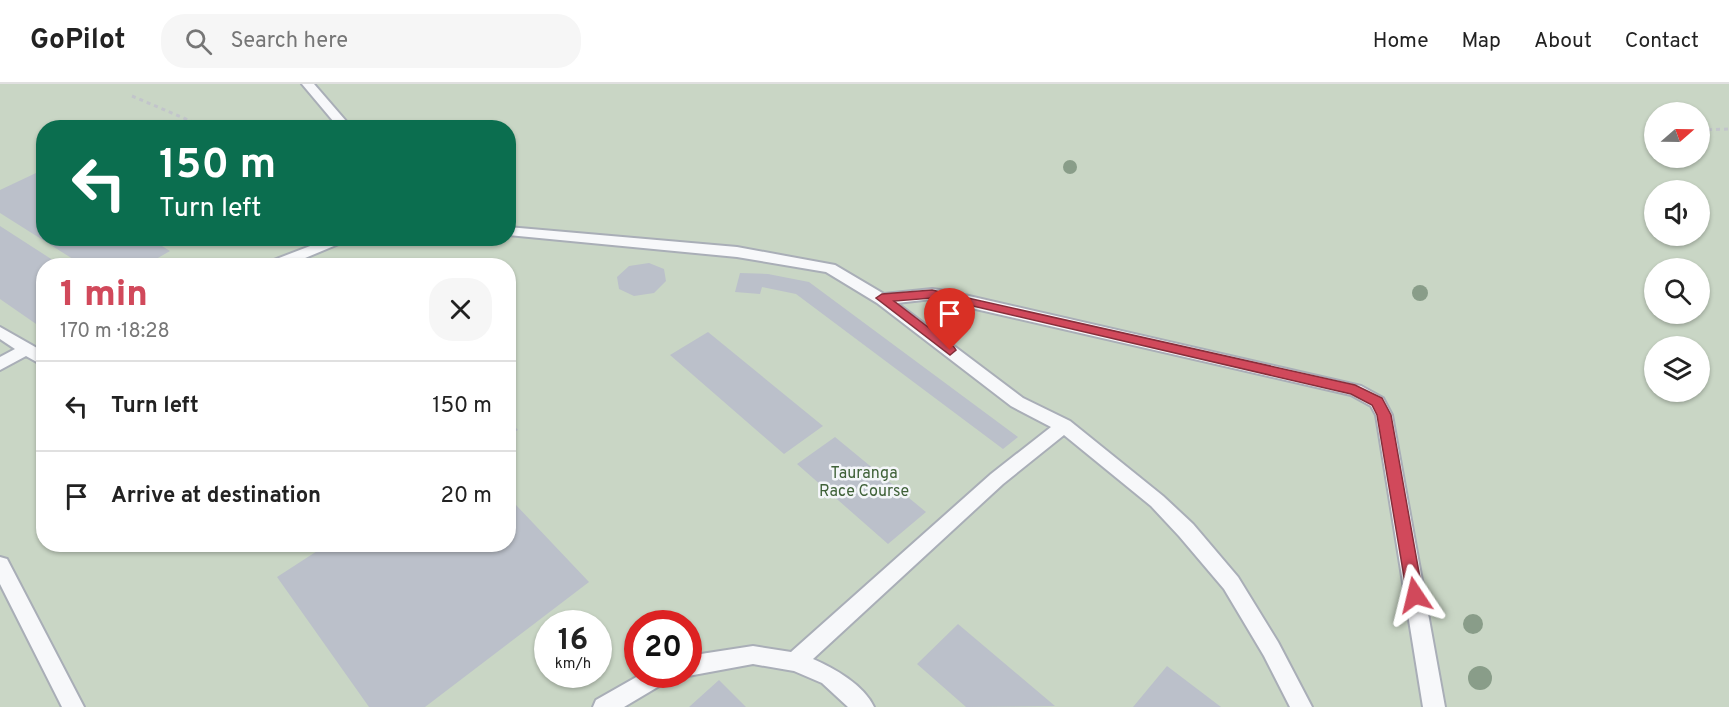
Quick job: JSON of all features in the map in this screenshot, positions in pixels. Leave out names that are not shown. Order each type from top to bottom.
[{"type":"lane","points":[[308,84],[339,120]]},
{"type":"lane","points":[[516,232],[737,252],[830,268],[882,298],[1017,402],[1064,426],[1157,501],[1186,530],[1231,583],[1271,649],[1301,707]]},
{"type":"lane","points":[[292,258],[325,246]]},
{"type":"lane","points":[[882,298],[932,294],[947,296],[1355,390],[1377,402],[1384,415],[1434,707]]},
{"type":"lane","points":[[0,332],[36,356]]},
{"type":"lane","points":[[0,364],[26,350]]},
{"type":"lane","points":[[795,662],[997,479],[1064,426]]},
{"type":"lane","points":[[0,565],[73,707]]},
{"type":"lane","points":[[702,664],[753,655],[795,662],[829,676],[863,707]]},
{"type":"lane","points":[[604,707],[637,688]]},
{"type":"path","points":[[132,96],[188,120]]},
{"type":"path","points":[[1710,130],[1729,129]]},
{"type":"green space","name":"Tauranga Race Course","points":[[0,84],[1729,84],[1729,707],[0,707]]},
{"type":"building","points":[[36,173],[36,236],[0,213],[0,190]]},
{"type":"building","points":[[0,226],[50,258],[36,258],[36,324],[0,299]]},
{"type":"building","points":[[52,246],[162,246],[170,251],[158,258],[71,258]]},
{"type":"building","points":[[649,263],[664,269],[666,281],[654,293],[634,296],[619,289],[617,277],[629,266]]},
{"type":"building","points":[[740,273],[768,274],[809,282],[1018,437],[1003,449],[796,294],[762,287],[760,294],[735,292]]},
{"type":"building","points":[[708,332],[823,426],[784,454],[670,355]]},
{"type":"building","points":[[835,437],[926,512],[888,544],[797,464]]},
{"type":"building","points":[[516,505],[589,582],[552,610],[534,610],[534,624],[425,707],[369,707],[277,577],[316,552],[516,552]]},
{"type":"building","points":[[958,624],[1055,706],[966,707],[917,664]]},
{"type":"building","points":[[1167,666],[1221,707],[1133,707]]},
{"type":"building","points":[[719,680],[746,707],[689,707]]},
{"type":"route","points":[[950,350],[882,298],[932,294],[947,296],[1355,390],[1377,402],[1384,415],[1415,595]]}]
